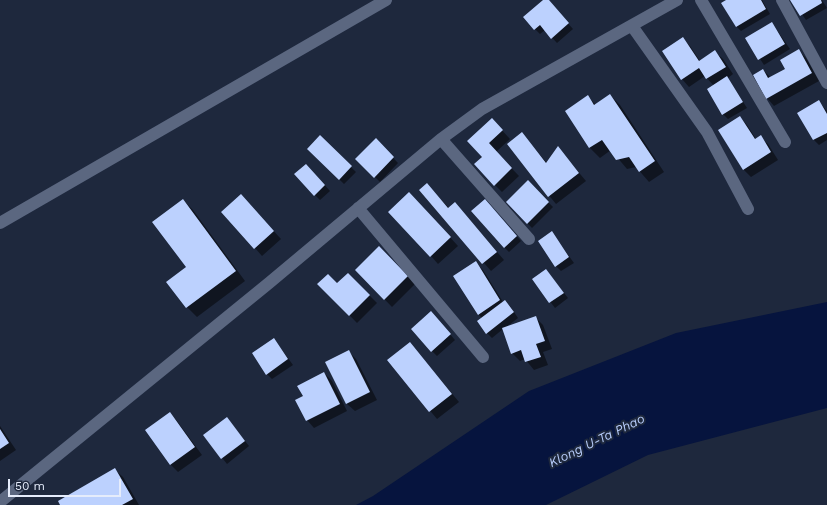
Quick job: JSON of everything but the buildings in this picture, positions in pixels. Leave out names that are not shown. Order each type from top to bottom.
[{"type":"street","points":[[0,223],[386,0]]},
{"type":"street","points":[[0,502],[269,283],[441,138],[482,109],[677,0]]},
{"type":"street","points":[[701,0],[785,142]]},
{"type":"street","points":[[782,0],[827,83]]},
{"type":"street","points":[[632,26],[707,132],[748,209]]},
{"type":"street","points":[[441,138],[529,239]]},
{"type":"street","points":[[358,208],[483,357]]},
{"type":"water","name":"Klong U-Ta Phao","points":[[827,302],[827,408],[648,455],[546,505],[356,505],[373,496],[529,391],[676,333]]}]
